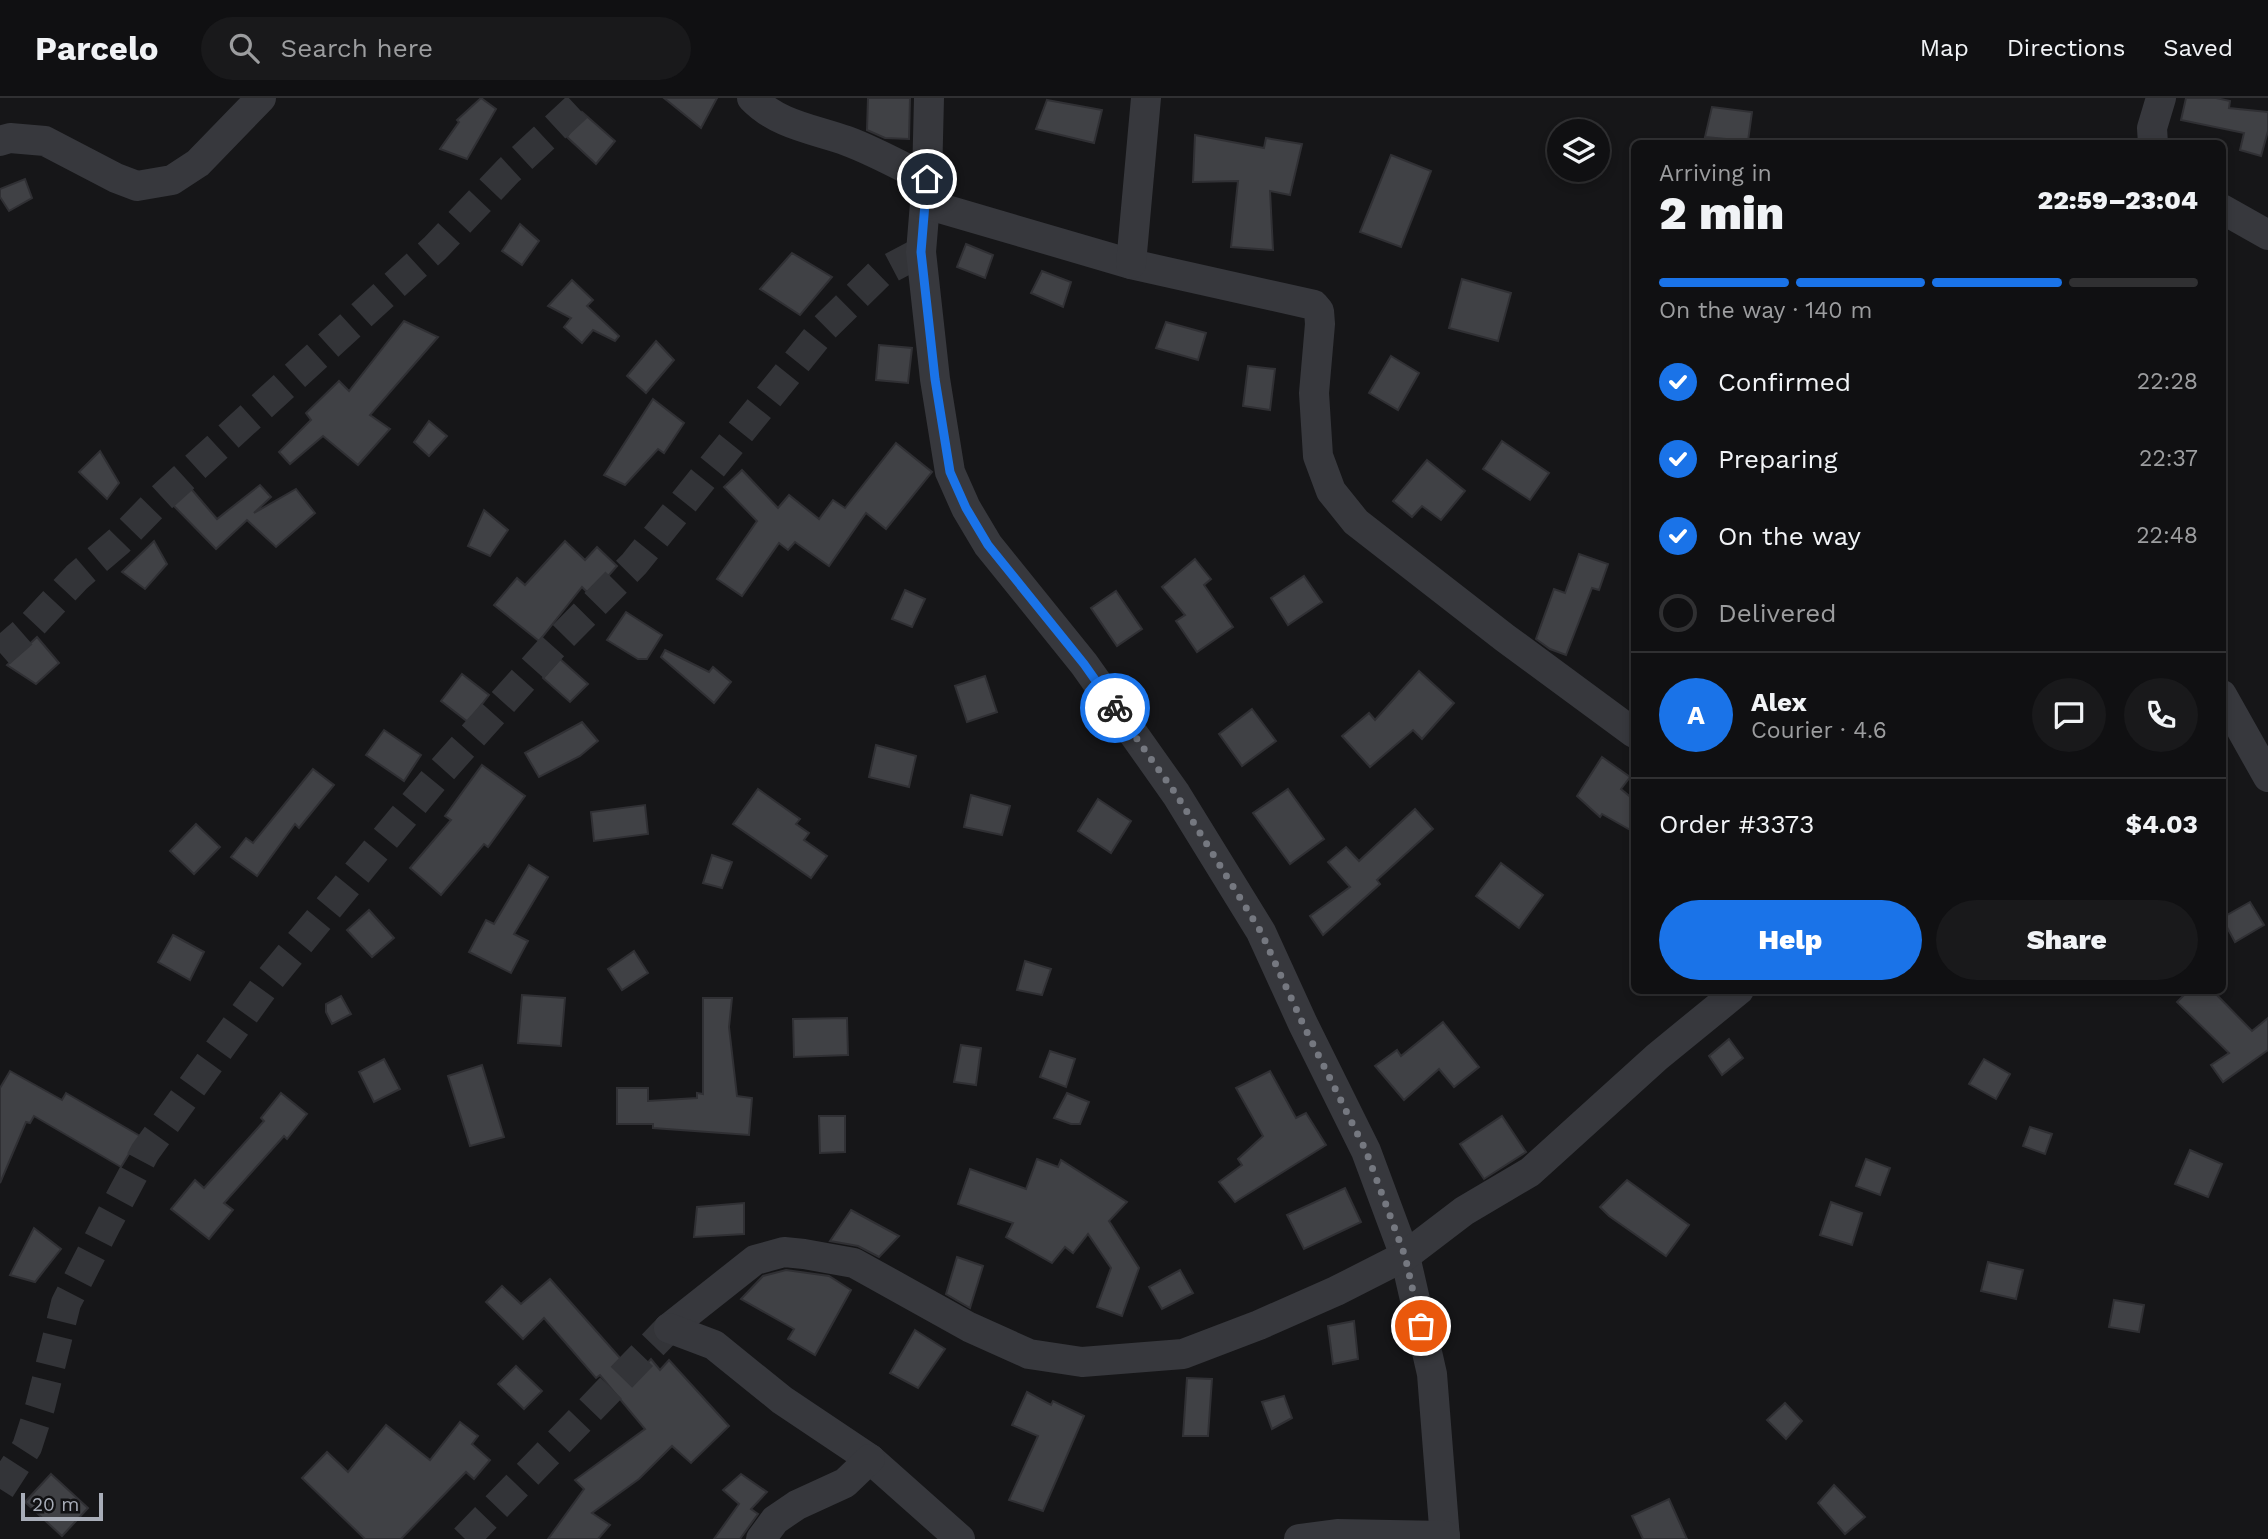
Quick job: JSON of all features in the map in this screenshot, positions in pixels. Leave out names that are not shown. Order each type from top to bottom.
[{"type":"street","points":[[0,141],[10,138],[45,141],[136,186],[172,180],[198,163],[261,98]]},
{"type":"street","points":[[752,98],[767,112],[811,131],[847,141],[926,191],[1131,264],[1314,305],[1319,311],[1320,324],[1314,393],[1318,456],[1331,491],[1339,502],[1356,522],[1505,638],[1631,731]]},
{"type":"street","points":[[929,98],[921,252],[935,379],[950,472],[966,508],[988,545],[1084,664],[1176,794],[1261,932],[1366,1151],[1405,1256],[1432,1374],[1445,1537],[1337,1534],[1299,1539]]},
{"type":"street","points":[[1131,264],[1146,98]]},
{"type":"street","points":[[2152,140],[2152,128],[2161,98]]},
{"type":"street","points":[[2226,211],[2268,235]]},
{"type":"street","points":[[2226,702],[2268,777]]},
{"type":"street","points":[[960,1539],[870,1459],[782,1400],[714,1345],[670,1328],[755,1260],[784,1252],[854,1263],[938,1311],[1029,1354],[1082,1362],[1183,1354],[1259,1325],[1336,1291],[1405,1256],[1464,1211],[1530,1172],[1657,1057],[1733,994]]},
{"type":"street","points":[[761,1539],[775,1520],[797,1505],[845,1483],[870,1459]]},
{"type":"building","points":[[481,98],[496,109],[467,159],[440,149],[459,122],[457,120]]},
{"type":"building","points":[[664,98],[717,98],[701,128]]},
{"type":"building","points":[[868,98],[910,98],[909,139],[885,138],[867,130]]},
{"type":"building","points":[[2186,98],[2216,98],[2230,101],[2229,108],[2268,112],[2268,131],[2261,156],[2240,150],[2244,133],[2181,120]]},
{"type":"building","points":[[1047,100],[1102,110],[1094,143],[1036,129]]},
{"type":"building","points":[[1712,107],[1752,112],[1748,140],[1705,137]]},
{"type":"building","points":[[582,112],[615,141],[596,164],[567,137]]},
{"type":"building","points":[[1195,135],[1264,148],[1266,138],[1302,144],[1290,195],[1270,191],[1273,250],[1231,247],[1238,181],[1193,182]]},
{"type":"building","points":[[1391,155],[1431,171],[1401,247],[1360,232]]},
{"type":"building","points":[[25,179],[32,198],[9,211],[0,197],[0,189]]},
{"type":"building","points":[[520,224],[539,241],[522,265],[502,251]]},
{"type":"building","points":[[966,244],[993,255],[985,278],[957,267]]},
{"type":"building","points":[[792,253],[832,277],[800,315],[760,289]]},
{"type":"building","points":[[1042,271],[1071,282],[1063,307],[1031,293]]},
{"type":"building","points":[[1462,279],[1511,293],[1498,341],[1449,328]]},
{"type":"building","points":[[572,280],[593,300],[587,306],[619,336],[615,341],[593,330],[582,343],[564,327],[571,318],[548,306]]},
{"type":"building","points":[[404,321],[438,337],[370,415],[390,429],[358,465],[323,436],[290,464],[279,452],[311,420],[306,413],[339,381],[349,391]]},
{"type":"building","points":[[1166,322],[1206,333],[1198,360],[1156,348]]},
{"type":"building","points":[[656,341],[674,360],[646,393],[627,376]]},
{"type":"building","points":[[879,345],[912,348],[908,383],[876,380]]},
{"type":"building","points":[[1391,356],[1419,373],[1398,410],[1369,393]]},
{"type":"building","points":[[1248,366],[1275,369],[1270,410],[1243,406]]},
{"type":"building","points":[[653,399],[684,423],[664,453],[658,449],[625,485],[604,475]]},
{"type":"building","points":[[429,421],[447,436],[429,456],[414,442]]},
{"type":"building","points":[[1502,441],[1549,473],[1530,500],[1483,469]]},
{"type":"building","points":[[896,443],[932,472],[886,529],[866,513],[829,566],[795,542],[788,550],[779,543],[742,596],[717,579],[757,521],[724,487],[742,470],[778,508],[789,495],[819,519],[833,500],[845,508]]},
{"type":"building","points":[[100,451],[119,483],[107,499],[79,472]]},
{"type":"building","points":[[1427,460],[1465,491],[1441,520],[1422,506],[1412,517],[1393,501]]},
{"type":"building","points":[[187,484],[217,519],[260,485],[271,497],[254,513],[296,489],[315,513],[276,547],[247,520],[216,549],[169,501]]},
{"type":"building","points":[[484,510],[508,530],[490,556],[468,546]]},
{"type":"building","points":[[154,541],[167,564],[145,589],[122,572]]},
{"type":"building","points":[[565,541],[585,560],[597,547],[617,566],[595,591],[586,591],[582,587],[539,641],[494,605],[517,578],[525,585]]},
{"type":"building","points":[[1579,554],[1608,564],[1599,590],[1592,588],[1566,655],[1550,649],[1536,639],[1554,589],[1565,593]]},
{"type":"building","points":[[1195,559],[1211,579],[1204,585],[1233,627],[1197,652],[1176,621],[1185,615],[1162,587]]},
{"type":"building","points":[[1304,576],[1322,602],[1288,625],[1271,598]]},
{"type":"building","points":[[905,590],[925,599],[912,627],[892,619]]},
{"type":"building","points":[[1116,591],[1142,629],[1117,646],[1091,608]]},
{"type":"building","points":[[626,612],[662,635],[647,659],[638,659],[607,640]]},
{"type":"building","points":[[37,637],[59,663],[36,684],[7,665]]},
{"type":"building","points":[[665,650],[709,672],[713,667],[731,682],[714,703],[661,657]]},
{"type":"building","points":[[560,659],[588,684],[570,702],[543,678]]},
{"type":"building","points":[[1419,671],[1454,703],[1422,739],[1413,730],[1370,767],[1342,736],[1369,713],[1375,720]]},
{"type":"building","points":[[462,674],[489,695],[468,722],[441,701]]},
{"type":"building","points":[[985,676],[997,712],[967,722],[955,686]]},
{"type":"building","points":[[1252,709],[1276,741],[1242,766],[1219,734]]},
{"type":"building","points":[[582,722],[598,741],[580,756],[539,777],[525,753]]},
{"type":"building","points":[[384,730],[421,755],[404,781],[366,755]]},
{"type":"building","points":[[876,745],[916,756],[909,787],[869,777]]},
{"type":"building","points":[[1602,757],[1630,777],[1621,789],[1631,797],[1631,830],[1602,814],[1600,817],[1577,796]]},
{"type":"building","points":[[482,765],[525,796],[488,847],[484,844],[441,895],[410,868],[451,820],[445,816]]},
{"type":"building","points":[[313,769],[334,785],[299,828],[295,824],[257,876],[231,857],[246,838],[253,843]]},
{"type":"building","points":[[758,789],[800,819],[796,824],[809,833],[804,840],[827,856],[811,878],[733,824]]},
{"type":"building","points":[[1288,789],[1324,839],[1290,864],[1253,813]]},
{"type":"building","points":[[971,795],[1010,806],[1002,835],[964,827]]},
{"type":"building","points":[[1098,799],[1131,821],[1111,853],[1078,831]]},
{"type":"building","points":[[645,805],[648,834],[594,841],[591,812]]},
{"type":"building","points":[[1415,809],[1433,829],[1377,880],[1380,884],[1323,935],[1310,916],[1350,887],[1328,862],[1346,847],[1359,861]]},
{"type":"building","points":[[196,824],[220,847],[194,874],[170,851]]},
{"type":"building","points":[[712,855],[732,862],[722,888],[703,883]]},
{"type":"building","points":[[1501,863],[1543,895],[1519,928],[1476,896]]},
{"type":"building","points":[[529,865],[548,877],[514,934],[528,941],[511,973],[469,952],[486,920],[494,924]]},
{"type":"building","points":[[2250,902],[2264,925],[2235,942],[2226,925],[2226,916]]},
{"type":"building","points":[[369,910],[394,938],[372,957],[347,930]]},
{"type":"building","points":[[173,935],[204,952],[190,980],[158,962]]},
{"type":"building","points":[[634,951],[648,973],[622,990],[608,969]]},
{"type":"building","points":[[1025,961],[1051,969],[1042,995],[1017,990]]},
{"type":"building","points":[[2185,994],[2216,994],[2252,1031],[2268,1018],[2268,1050],[2223,1082],[2211,1065],[2229,1053],[2177,1002]]},
{"type":"building","points":[[522,995],[565,998],[561,1046],[518,1043]]},
{"type":"building","points":[[341,996],[351,1014],[332,1024],[326,1012],[326,1004]]},
{"type":"building","points":[[703,998],[732,998],[729,1027],[737,1096],[752,1098],[749,1135],[653,1128],[653,1124],[617,1124],[617,1088],[648,1088],[648,1101],[697,1098],[697,1093],[703,1094]]},
{"type":"building","points":[[847,1018],[848,1055],[794,1057],[793,1019]]},
{"type":"building","points":[[1443,1022],[1479,1067],[1454,1087],[1439,1069],[1404,1100],[1375,1066],[1397,1050],[1401,1056]]},
{"type":"building","points":[[1729,1039],[1743,1058],[1722,1075],[1709,1056]]},
{"type":"building","points":[[961,1045],[981,1048],[976,1085],[954,1082]]},
{"type":"building","points":[[1050,1051],[1075,1059],[1066,1087],[1040,1077]]},
{"type":"building","points":[[384,1059],[400,1089],[374,1102],[359,1072]]},
{"type":"building","points":[[1984,1059],[2010,1074],[1996,1099],[1969,1084]]},
{"type":"building","points":[[482,1065],[504,1137],[470,1146],[448,1076]]},
{"type":"building","points":[[10,1071],[62,1100],[66,1093],[140,1136],[121,1167],[34,1116],[30,1123],[26,1122],[0,1183],[0,1088]]},
{"type":"building","points":[[1270,1071],[1296,1118],[1306,1113],[1326,1145],[1235,1202],[1219,1182],[1242,1165],[1238,1159],[1263,1136],[1236,1088]]},
{"type":"building","points":[[281,1093],[307,1114],[287,1139],[284,1136],[224,1203],[233,1210],[209,1239],[171,1209],[195,1180],[204,1188],[264,1121],[261,1118]]},
{"type":"building","points":[[1067,1093],[1089,1102],[1080,1124],[1054,1118]]},
{"type":"building","points":[[819,1116],[845,1116],[845,1152],[820,1153]]},
{"type":"building","points":[[1502,1116],[1526,1152],[1484,1179],[1460,1144]]},
{"type":"building","points":[[2030,1127],[2052,1134],[2045,1154],[2023,1146]]},
{"type":"building","points":[[2190,1150],[2222,1164],[2208,1197],[2175,1184]]},
{"type":"building","points":[[1037,1159],[1058,1167],[1061,1160],[1127,1202],[1109,1221],[1139,1268],[1122,1316],[1097,1307],[1111,1268],[1088,1234],[1073,1253],[1065,1247],[1052,1263],[1006,1237],[1013,1223],[958,1204],[970,1169],[1026,1189]]},
{"type":"building","points":[[1866,1159],[1890,1168],[1880,1195],[1856,1186]]},
{"type":"building","points":[[1627,1180],[1689,1225],[1666,1256],[1600,1207]]},
{"type":"building","points":[[1345,1188],[1361,1222],[1304,1249],[1287,1215]]},
{"type":"building","points":[[1831,1202],[1862,1213],[1852,1245],[1820,1235]]},
{"type":"building","points":[[744,1203],[744,1234],[694,1237],[697,1207]]},
{"type":"building","points":[[851,1210],[899,1236],[879,1257],[858,1246],[830,1241]]},
{"type":"building","points":[[34,1228],[61,1249],[35,1282],[10,1275]]},
{"type":"building","points":[[957,1257],[983,1266],[970,1308],[946,1294]]},
{"type":"building","points":[[1988,1262],[2023,1270],[2016,1299],[1981,1291]]},
{"type":"building","points":[[786,1270],[829,1276],[851,1290],[815,1355],[788,1339],[794,1329],[741,1299],[763,1276]]},
{"type":"building","points":[[1180,1270],[1193,1293],[1162,1309],[1149,1287]]},
{"type":"building","points":[[550,1279],[636,1376],[651,1359],[660,1370],[669,1360],[729,1426],[691,1463],[672,1446],[639,1479],[592,1513],[610,1525],[598,1539],[548,1539],[584,1489],[575,1480],[645,1429],[600,1375],[596,1378],[544,1318],[523,1339],[486,1302],[502,1286],[521,1304]]},
{"type":"building","points":[[2114,1300],[2144,1305],[2139,1332],[2109,1327]]},
{"type":"building","points":[[1354,1321],[1358,1359],[1333,1364],[1328,1326]]},
{"type":"building","points":[[915,1330],[945,1349],[918,1388],[890,1373]]},
{"type":"building","points":[[516,1366],[542,1391],[524,1409],[498,1384]]},
{"type":"building","points":[[1187,1378],[1212,1379],[1208,1436],[1183,1436]]},
{"type":"building","points":[[1027,1392],[1051,1405],[1053,1401],[1084,1416],[1043,1511],[1009,1500],[1038,1436],[1012,1425]]},
{"type":"building","points":[[1284,1396],[1292,1418],[1272,1429],[1262,1402]]},
{"type":"building","points":[[1785,1403],[1802,1421],[1786,1439],[1767,1420]]},
{"type":"building","points":[[460,1422],[478,1436],[472,1444],[490,1460],[474,1479],[466,1472],[401,1539],[365,1539],[302,1478],[327,1452],[348,1472],[386,1425],[430,1460]]},
{"type":"building","points":[[51,1474],[88,1508],[62,1536],[25,1502]]},
{"type":"building","points":[[741,1474],[767,1492],[751,1509],[758,1514],[740,1539],[714,1539],[739,1504],[723,1490]]},
{"type":"building","points":[[1834,1485],[1865,1517],[1845,1534],[1818,1503]]},
{"type":"building","points":[[1669,1499],[1687,1539],[1643,1539],[1632,1516]]},
{"type":"tunnel","points":[[0,653],[158,501],[435,248],[508,171],[587,98]]},
{"type":"tunnel","points":[[0,1489],[27,1447],[66,1303],[106,1225],[145,1152],[269,980],[435,778],[554,645],[634,564],[825,327],[879,274],[921,252]]},
{"type":"tunnel","points":[[465,1539],[669,1328]]},
{"type":"way so far","points":[[1115,708],[1176,794],[1261,932],[1366,1151],[1405,1256],[1421,1326]]},
{"type":"route","points":[[927,179],[921,252],[935,379],[950,472],[966,508],[988,545],[1084,664],[1115,708]]}]
